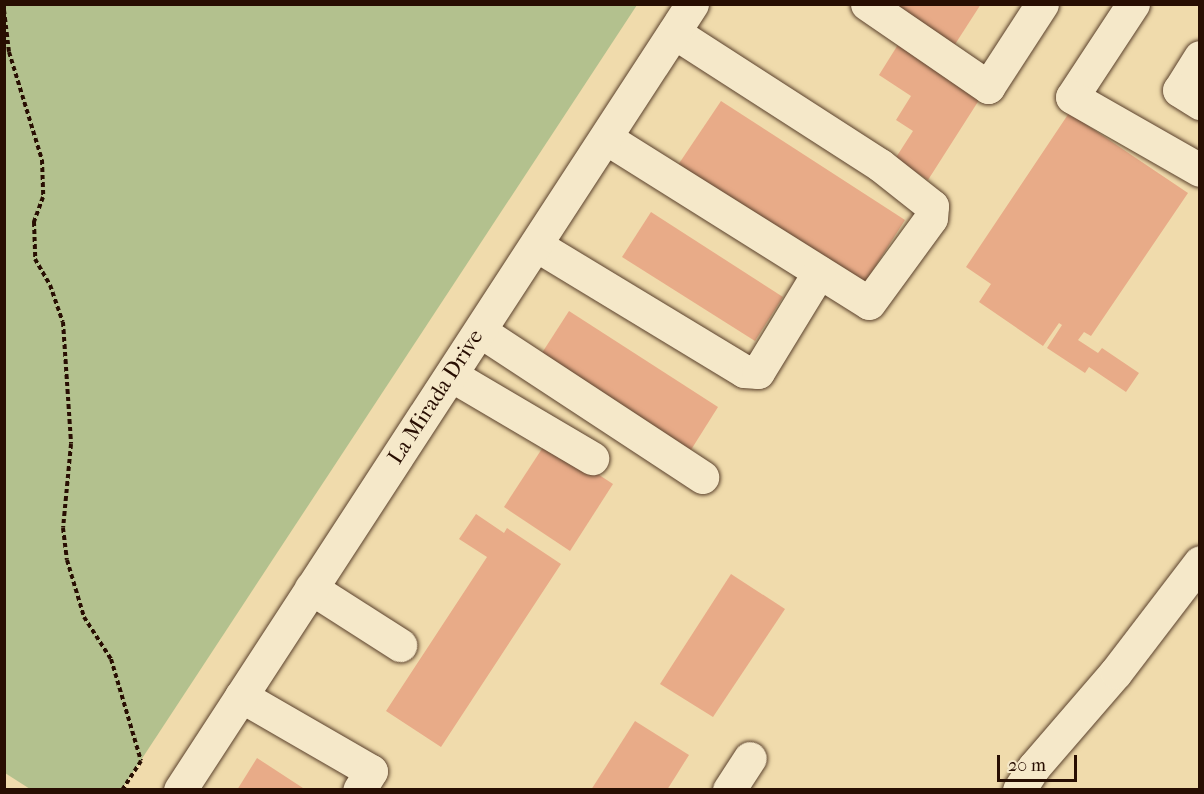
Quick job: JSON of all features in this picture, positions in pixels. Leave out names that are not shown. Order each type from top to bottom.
[{"type":"street","name":"La Mirada Drive","points":[[180,789],[692,4]]},
{"type":"street","points":[[867,4],[988,87],[1042,4]]},
{"type":"street","points":[[1133,4],[1072,97],[1200,170]]},
{"type":"street","points":[[606,138],[869,303],[931,218],[932,206],[880,165],[674,32]]},
{"type":"street","points":[[1200,57],[1179,90],[1200,103]]},
{"type":"street","points":[[536,245],[744,371],[758,372],[819,272]]},
{"type":"street","points":[[480,331],[702,477]]},
{"type":"street","points":[[451,375],[592,458]]},
{"type":"street","points":[[1019,789],[1034,767],[1116,672],[1200,562]]},
{"type":"street","points":[[311,588],[400,645]]},
{"type":"street","points":[[241,696],[371,771],[359,789]]},
{"type":"street","points":[[729,789],[750,758]]},
{"type":"path","points":[[4,10],[9,52],[30,128],[42,160],[44,196],[34,222],[35,259],[50,285],[63,322],[66,342],[71,444],[63,528],[67,560],[84,617],[111,659],[141,760],[122,789]]},
{"type":"green space","points":[[4,5],[637,5],[122,789],[30,789],[5,773]]},
{"type":"building","points":[[884,4],[981,4],[952,49]]},
{"type":"building","points":[[899,43],[981,97],[928,180],[895,159],[913,131],[896,120],[911,96],[879,75]]},
{"type":"building","points":[[721,101],[905,220],[864,284],[678,165]]},
{"type":"building","points":[[1069,113],[1188,193],[1091,336],[1084,332],[1078,340],[1098,353],[1102,348],[1139,373],[1126,392],[1089,367],[1085,373],[1047,348],[1062,325],[1059,323],[1043,346],[979,302],[991,284],[966,267]]},
{"type":"building","points":[[651,212],[783,297],[755,341],[622,257]]},
{"type":"building","points":[[569,311],[718,407],[689,453],[540,356]]},
{"type":"building","points":[[547,441],[613,484],[570,551],[504,507]]},
{"type":"building","points":[[476,514],[504,533],[507,528],[561,564],[441,747],[386,711],[487,557],[459,539]]},
{"type":"building","points":[[731,574],[785,609],[713,717],[660,684]]},
{"type":"building","points":[[635,721],[689,755],[667,790],[591,790]]},
{"type":"building","points":[[257,758],[306,790],[237,790]]}]
